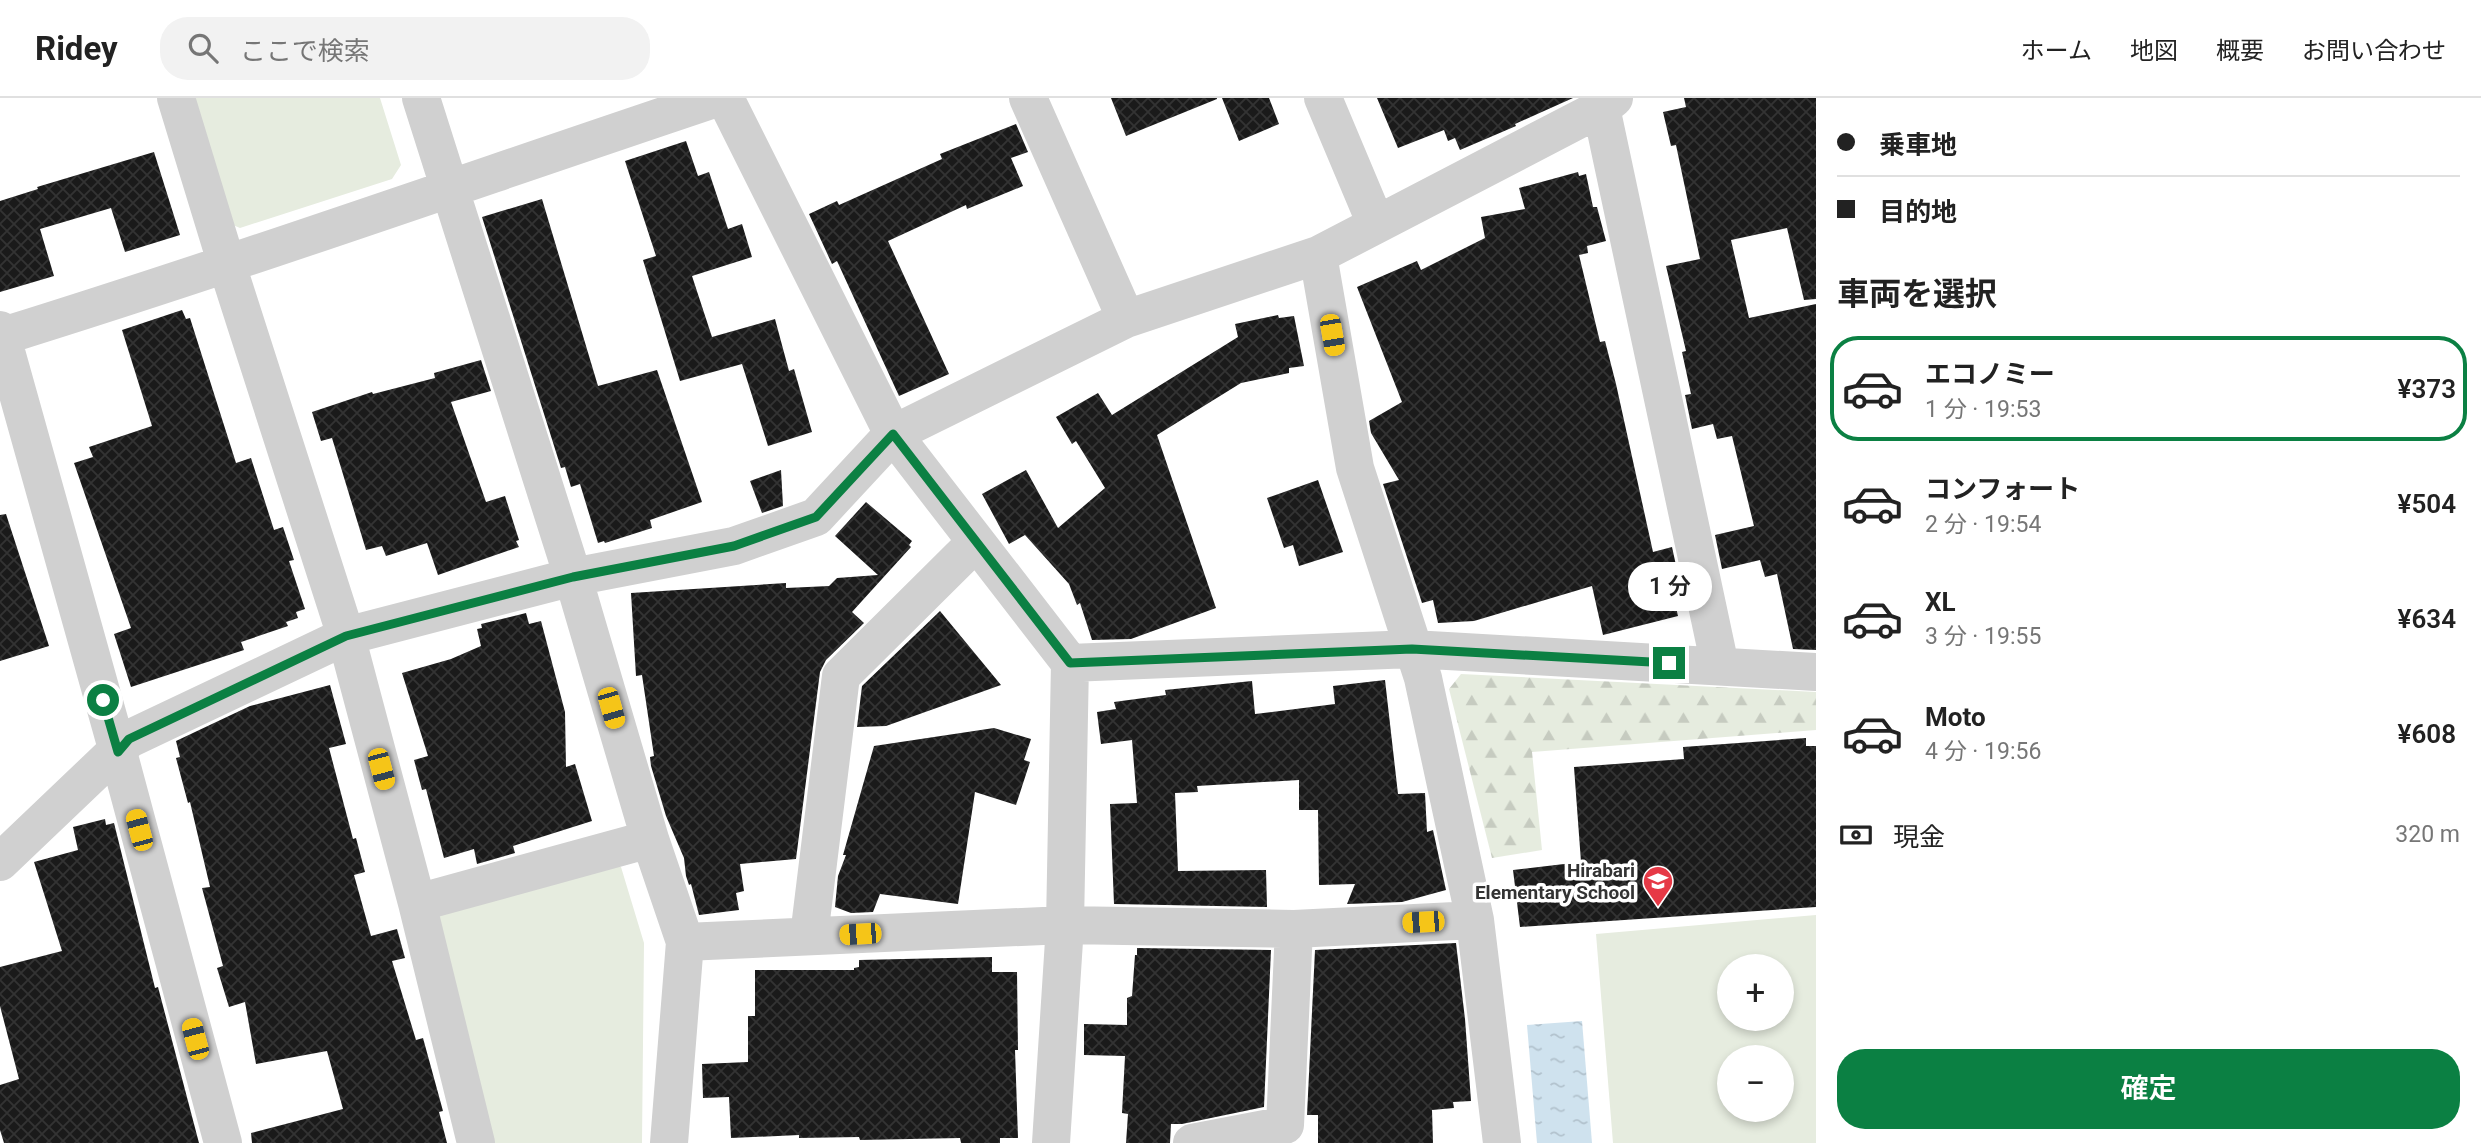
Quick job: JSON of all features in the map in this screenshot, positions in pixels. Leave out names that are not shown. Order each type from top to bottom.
[{"type":"street","points":[[176,98],[346,636],[476,1143]]},
{"type":"street","points":[[421,98],[573,577],[650,839],[685,942],[669,1143]]},
{"type":"street","points":[[223,1143],[118,752],[1,335],[227,265],[718,98]]},
{"type":"street","points":[[725,98],[893,434],[1070,663],[1065,925],[1051,1143]]},
{"type":"street","points":[[1028,98],[1126,318]]},
{"type":"street","points":[[1323,98],[1376,224]]},
{"type":"street","points":[[0,862],[129,739],[346,636],[573,577],[734,546],[816,517],[893,434],[1126,318],[1318,255],[1606,101],[1720,666]]},
{"type":"street","points":[[1318,255],[1355,468],[1423,678],[1475,920],[1502,1143]]},
{"type":"street","points":[[809,936],[841,676],[976,542]]},
{"type":"street","points":[[1070,663],[1412,649],[1816,672]]},
{"type":"street","points":[[416,903],[650,839]]},
{"type":"street","points":[[685,942],[1065,925],[1294,929],[1475,920]]},
{"type":"street","points":[[1192,1143],[1285,1125],[1294,929]]},
{"type":"green space","points":[[187,98],[380,98],[401,165],[392,179],[240,228],[226,222]]},
{"type":"green space","points":[[1461,674],[1816,692],[1816,730],[1532,752],[1542,850],[1492,858],[1449,689]]},
{"type":"green space","points":[[606,861],[621,867],[644,943],[642,1143],[493,1143],[434,921],[444,905]]},
{"type":"green space","points":[[1816,915],[1816,1143],[1613,1143],[1596,934]]},
{"type":"water","points":[[1582,1021],[1592,1143],[1537,1143],[1527,1025]]},
{"type":"building","points":[[1111,98],[1217,98],[1217,99],[1126,136]]},
{"type":"building","points":[[1222,98],[1269,98],[1279,124],[1239,141]]},
{"type":"building","points":[[1377,98],[1573,98],[1460,150],[1455,138],[1448,141],[1444,130],[1398,148]]},
{"type":"building","points":[[1684,98],[1816,98],[1816,299],[1804,300],[1787,228],[1731,240],[1749,318],[1816,304],[1816,650],[1793,649],[1777,574],[1765,577],[1760,560],[1722,569],[1715,535],[1754,526],[1732,436],[1717,439],[1713,424],[1692,429],[1685,395],[1691,394],[1682,352],[1686,351],[1666,266],[1700,259],[1676,145],[1671,146],[1663,112],[1686,107]]},
{"type":"building","points":[[1016,124],[1028,152],[1011,158],[1023,186],[967,209],[966,205],[888,241],[949,374],[899,396],[837,261],[832,264],[809,214],[837,201],[839,205],[942,159],[940,154]]},
{"type":"building","points":[[686,141],[698,176],[709,172],[728,229],[742,224],[752,257],[692,276],[712,337],[775,319],[789,371],[794,369],[812,432],[768,446],[742,364],[680,381],[643,260],[656,256],[625,161]]},
{"type":"building","points":[[154,152],[180,235],[125,252],[111,208],[40,229],[54,276],[0,292],[0,201],[38,189],[37,187]]},
{"type":"building","points":[[1578,172],[1579,176],[1586,174],[1593,207],[1597,207],[1606,241],[1587,246],[1588,253],[1579,255],[1600,342],[1605,341],[1616,384],[1653,552],[1672,547],[1679,579],[1670,581],[1678,616],[1603,635],[1592,586],[1474,621],[1438,623],[1433,600],[1422,603],[1383,484],[1399,480],[1371,433],[1369,421],[1402,402],[1357,287],[1417,261],[1421,270],[1485,238],[1481,217],[1525,209],[1519,188]]},
{"type":"building","points":[[542,199],[598,386],[657,370],[702,502],[650,520],[652,528],[605,543],[598,543],[580,484],[571,487],[565,467],[561,468],[482,217]]},
{"type":"building","points":[[182,310],[186,319],[190,318],[236,463],[251,458],[274,530],[283,527],[294,560],[289,561],[305,609],[296,612],[298,618],[286,622],[288,626],[241,642],[244,650],[131,687],[114,634],[131,628],[74,463],[93,457],[89,447],[152,426],[122,330]]},
{"type":"building","points":[[1278,315],[1279,318],[1294,316],[1304,366],[1289,368],[1289,373],[1241,383],[1157,435],[1216,608],[1131,639],[1092,640],[1080,603],[1077,605],[1069,584],[1025,535],[1009,544],[982,494],[1026,470],[1058,528],[1105,488],[1076,441],[1072,444],[1056,417],[1098,393],[1112,415],[1238,337],[1235,324]]},
{"type":"building","points":[[481,360],[491,391],[451,402],[486,502],[505,496],[519,547],[438,575],[427,543],[386,556],[382,546],[366,550],[332,438],[321,441],[312,412],[372,392],[373,394],[435,378],[434,373]]},
{"type":"building","points":[[781,470],[783,506],[762,513],[750,481]]},
{"type":"building","points":[[1318,480],[1343,552],[1299,566],[1293,545],[1284,548],[1267,498]]},
{"type":"building","points":[[866,502],[912,541],[909,545],[911,547],[852,612],[864,623],[826,660],[820,672],[796,859],[740,864],[744,891],[736,893],[739,910],[699,915],[691,884],[689,885],[686,876],[684,858],[666,816],[651,766],[650,757],[654,756],[642,675],[636,676],[631,593],[786,583],[786,588],[829,586],[837,578],[878,575],[835,536]]},
{"type":"building","points":[[6,514],[49,646],[0,661],[0,515]]},
{"type":"building","points":[[940,611],[1001,685],[886,726],[857,727],[862,686]]},
{"type":"building","points":[[526,613],[529,624],[541,621],[565,712],[566,767],[575,764],[592,821],[513,846],[515,853],[477,864],[474,849],[444,858],[426,789],[422,790],[414,760],[428,756],[402,673],[451,659],[481,646],[477,629],[482,628],[481,624]]},
{"type":"building","points":[[1385,680],[1398,794],[1425,793],[1427,832],[1433,830],[1446,890],[1402,902],[1347,904],[1355,884],[1319,885],[1318,810],[1299,810],[1299,780],[1197,786],[1198,792],[1175,793],[1178,871],[1266,870],[1267,907],[1114,904],[1110,804],[1137,803],[1132,740],[1101,744],[1097,712],[1116,709],[1114,702],[1166,695],[1165,690],[1252,681],[1255,714],[1335,704],[1333,686]]},
{"type":"building","points":[[330,685],[346,744],[329,748],[353,839],[356,838],[365,872],[354,875],[371,936],[397,929],[405,958],[392,961],[416,1040],[423,1038],[443,1111],[439,1112],[447,1143],[252,1143],[251,1133],[343,1109],[327,1051],[256,1064],[245,1002],[229,1007],[217,968],[223,966],[202,888],[210,887],[190,802],[188,803],[176,758],[180,757],[176,741],[250,706]]},
{"type":"building","points":[[994,728],[1031,739],[1024,760],[1030,762],[1016,805],[975,792],[958,904],[880,894],[873,912],[851,913],[835,907],[838,876],[846,855],[843,855],[874,746]]},
{"type":"building","points":[[1806,738],[1806,746],[1816,746],[1816,907],[1520,927],[1513,870],[1581,862],[1574,767],[1684,759],[1683,747]]},
{"type":"building","points":[[105,819],[106,825],[114,823],[155,988],[158,987],[199,1143],[4,1143],[0,1130],[0,1085],[19,1079],[0,1006],[0,967],[62,951],[34,862],[78,850],[73,827]]},
{"type":"building","points":[[1456,943],[1471,1101],[1453,1102],[1454,1108],[1432,1110],[1433,1143],[1318,1143],[1318,1115],[1307,1115],[1315,950]]},
{"type":"building","points":[[1137,948],[1271,950],[1264,1107],[1171,1124],[1170,1143],[1126,1143],[1128,1114],[1122,1113],[1125,1056],[1084,1055],[1084,1024],[1127,1025],[1127,998],[1132,996]]},
{"type":"building","points":[[992,957],[992,972],[1017,972],[1018,1050],[1015,1050],[1018,1138],[1000,1138],[1000,1143],[961,1143],[960,1138],[860,1140],[859,1137],[799,1138],[799,1135],[731,1138],[729,1097],[703,1098],[702,1064],[748,1062],[748,1016],[755,1016],[755,970],[854,970],[859,967],[859,960]]},
{"type":"place","name":"Hirabari Elementary School","points":[[1658,908]]},
{"type":"route","points":[[103,700],[118,752],[129,739],[346,636],[573,577],[734,546],[816,517],[893,434],[1070,663],[1412,649],[1669,663]]}]
